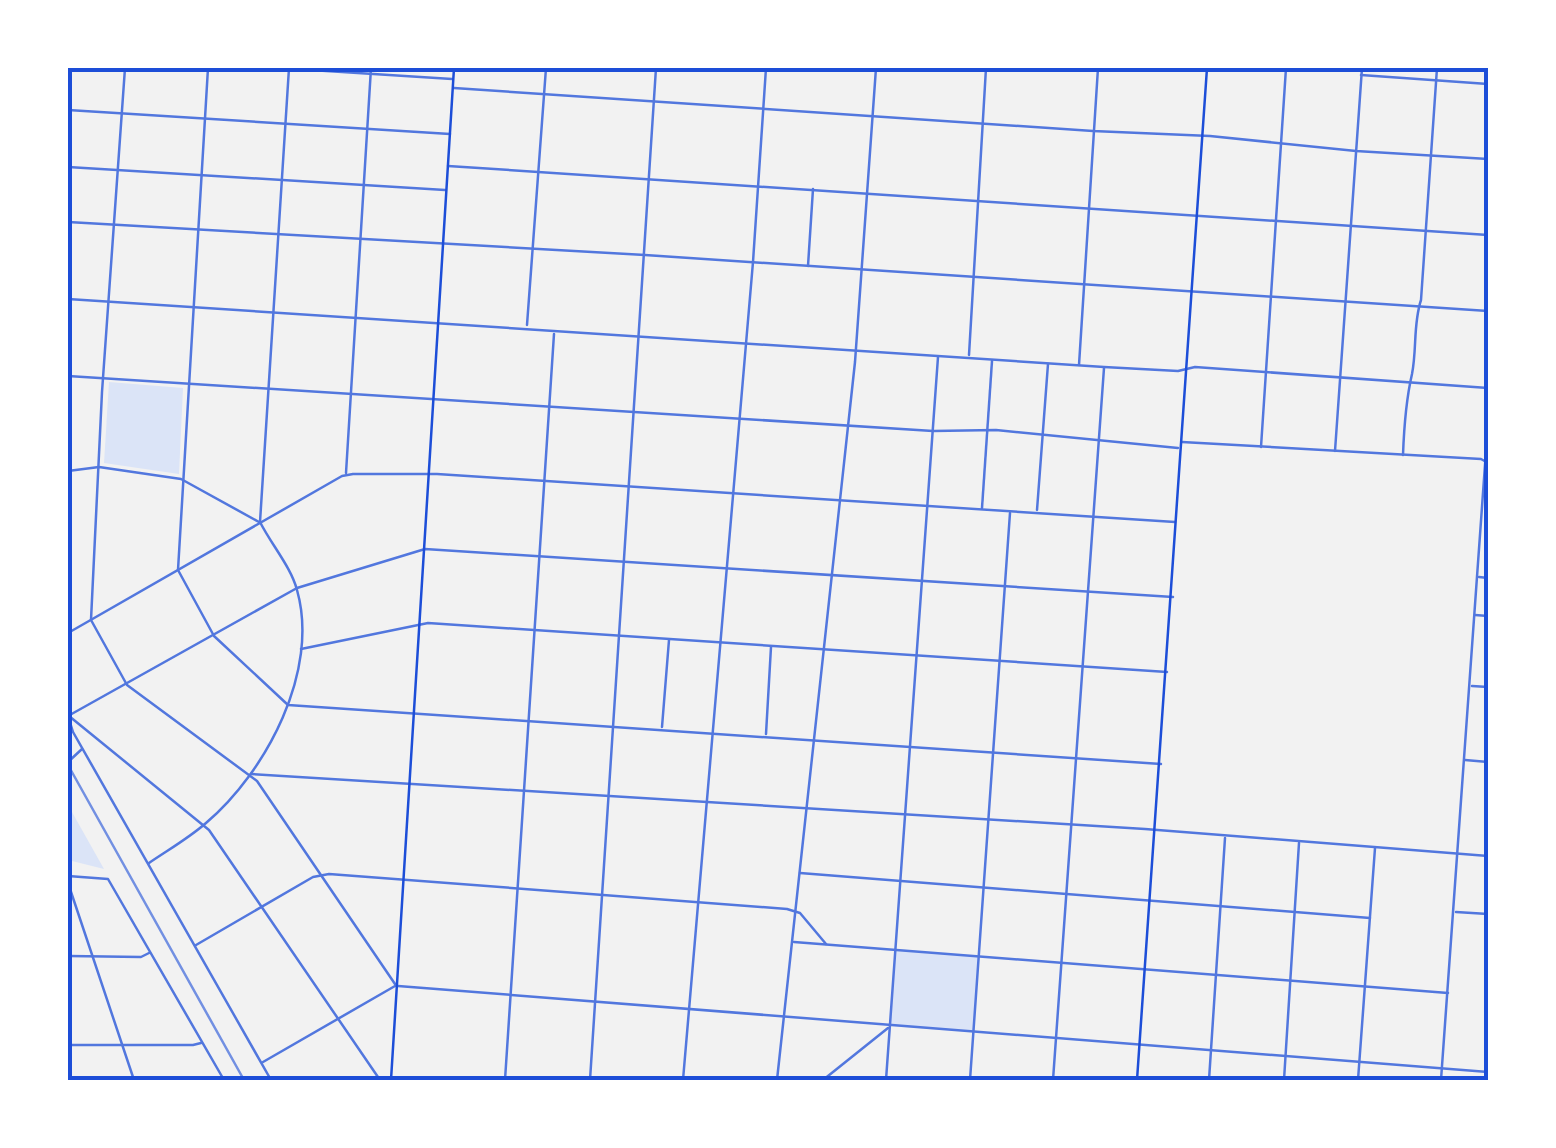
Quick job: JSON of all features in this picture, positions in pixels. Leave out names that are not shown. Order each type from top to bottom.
[{"type":"main road","points":[[391,1080],[454,68]]},
{"type":"main road","points":[[1137,1080],[1208,68]]},
{"type":"street","points":[[125,68],[91,620],[127,684],[251,774],[396,985]]},
{"type":"street","points":[[208,68],[178,570],[214,636],[288,705],[1161,764]]},
{"type":"street","points":[[279,68],[453,79]]},
{"type":"street","points":[[260,522],[289,68]]},
{"type":"street","points":[[346,475],[371,68]]},
{"type":"street","points":[[527,328],[546,68]]},
{"type":"street","points":[[590,1080],[656,68]]},
{"type":"street","points":[[683,1080],[766,68]]},
{"type":"street","points":[[777,1080],[856,350],[876,68]]},
{"type":"street","points":[[968,356],[986,68]]},
{"type":"street","points":[[1079,364],[1098,68]]},
{"type":"street","points":[[1261,447],[1286,68]]},
{"type":"street","points":[[1335,451],[1362,68]]},
{"type":"street","points":[[1402,455],[1419,306],[1437,68]]},
{"type":"street","points":[[1361,75],[1488,84]]},
{"type":"street","points":[[452,88],[1204,137],[1488,160]]},
{"type":"street","points":[[68,110],[450,134]]},
{"type":"street","points":[[448,166],[1488,235]]},
{"type":"street","points":[[68,167],[447,190]]},
{"type":"street","points":[[808,267],[813,188]]},
{"type":"street","points":[[68,222],[645,255],[1488,311]]},
{"type":"street","points":[[68,299],[1488,388]]},
{"type":"street","points":[[505,1080],[554,330]]},
{"type":"street","points":[[886,1080],[938,356]]},
{"type":"street","points":[[982,509],[992,358]]},
{"type":"street","points":[[1037,513],[1048,362]]},
{"type":"street","points":[[1053,1080],[1104,366]]},
{"type":"street","points":[[68,376],[933,431],[989,430],[1182,448]]},
{"type":"street","points":[[1442,1080],[1488,424]]},
{"type":"street","points":[[1182,442],[1487,462]]},
{"type":"street","points":[[68,471],[99,466],[182,479],[260,522],[297,588],[301,649],[288,705],[251,774],[204,825],[149,863]]},
{"type":"street","points":[[68,634],[346,475],[428,474],[1176,522]]},
{"type":"street","points":[[970,1080],[1010,512]]},
{"type":"street","points":[[1480,538],[1488,539]]},
{"type":"street","points":[[68,715],[297,588],[425,549],[1173,598]]},
{"type":"street","points":[[1477,577],[1488,578]]},
{"type":"street","points":[[1475,615],[1488,616]]},
{"type":"street","points":[[301,649],[419,623],[1167,672]]},
{"type":"street","points":[[662,730],[669,638]]},
{"type":"street","points":[[766,736],[771,646]]},
{"type":"street","points":[[1471,686],[1488,687]]},
{"type":"street","points":[[68,715],[270,1080]]},
{"type":"street","points":[[68,715],[204,825],[380,1080]]},
{"type":"street","points":[[68,762],[83,748]]},
{"type":"street","points":[[1466,760],[1488,762]]},
{"type":"street","points":[[251,774],[1155,830],[1488,856]]},
{"type":"street","points":[[1209,1080],[1225,836]]},
{"type":"street","points":[[1284,1080],[1299,841]]},
{"type":"street","points":[[1358,1080],[1375,846]]},
{"type":"street","points":[[800,873],[1370,918]]},
{"type":"street","points":[[196,944],[320,874],[796,911],[826,944]]},
{"type":"street","points":[[68,876],[106,878],[224,1080]]},
{"type":"street","points":[[68,883],[134,1080]]},
{"type":"street","points":[[68,892],[68,1080]]},
{"type":"street","points":[[1454,912],[1488,914]]},
{"type":"street","points":[[792,942],[1448,993]]},
{"type":"street","points":[[69,956],[141,957],[150,952]]},
{"type":"street","points":[[261,1063],[396,985],[1488,1072]]},
{"type":"street","points":[[823,1080],[890,1026]]},
{"type":"street","points":[[69,1045],[202,1042]]},
{"type":"shaded area","points":[[109,382],[183,388],[179,474],[104,463]]},
{"type":"shaded area","points":[[68,805],[104,869],[68,860]]},
{"type":"shaded area","points":[[895,949],[978,956],[973,1032],[890,1026]]},
{"type":"railway","points":[[68,765],[244,1080]]}]
